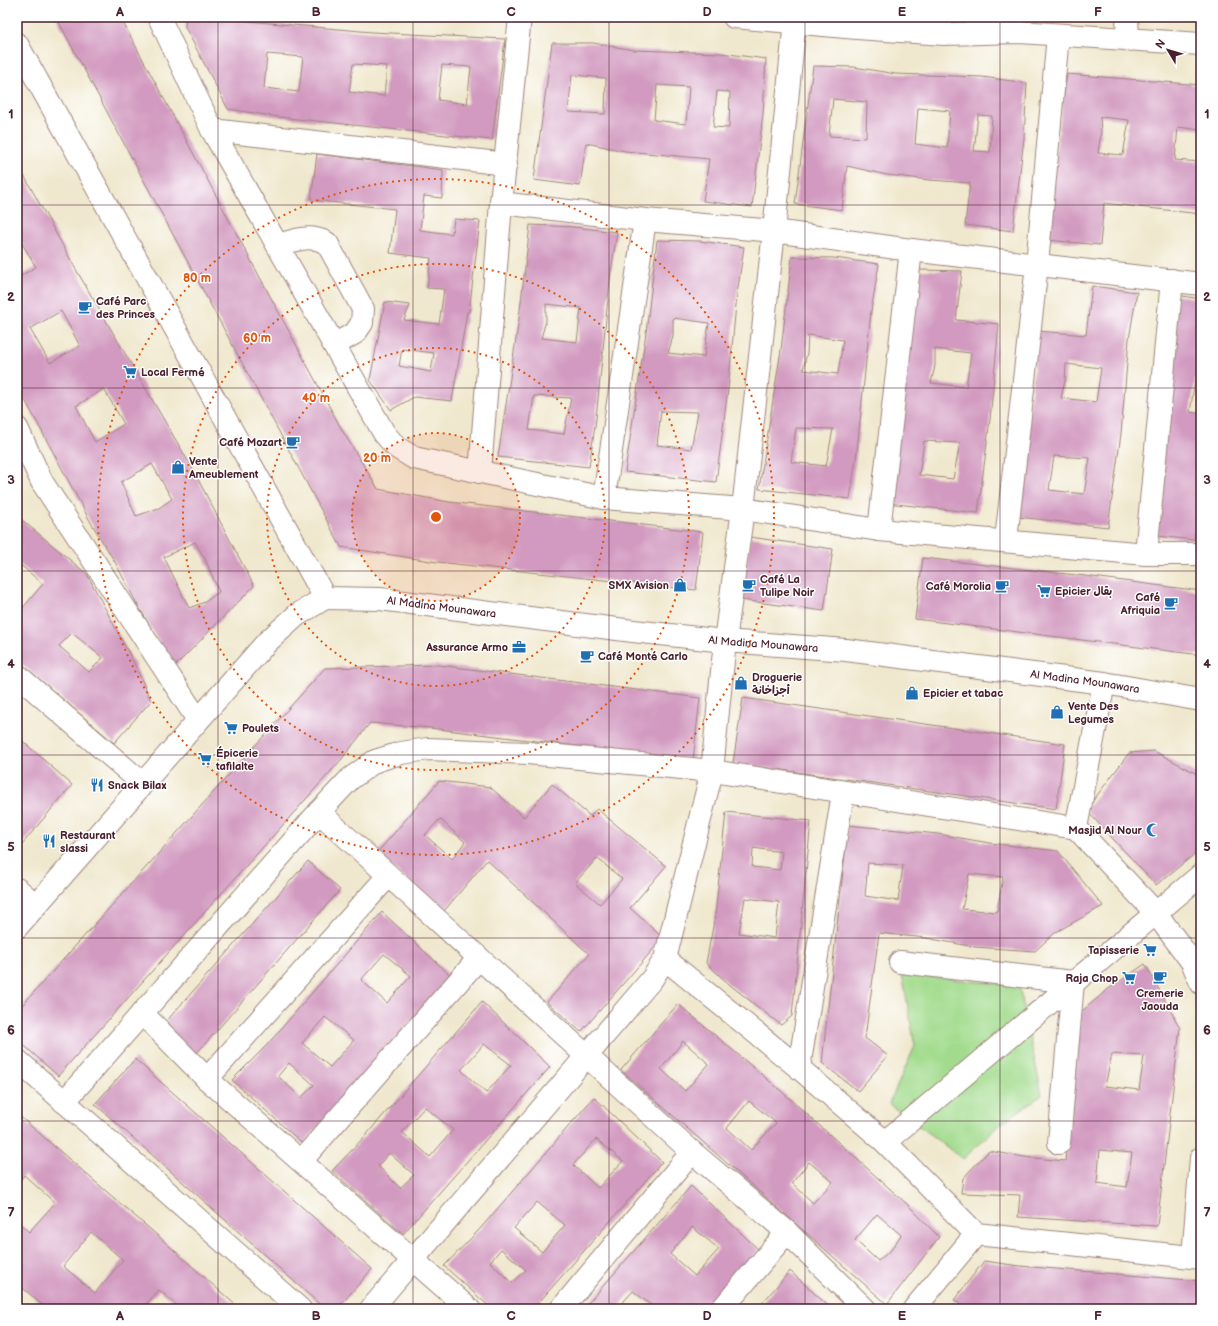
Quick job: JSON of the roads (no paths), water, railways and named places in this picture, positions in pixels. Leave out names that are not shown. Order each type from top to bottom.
[{"type":"street","points":[[159,17],[212,130],[384,433],[396,447],[414,458],[604,498],[743,510],[879,530],[1006,540],[1146,554],[1201,554]]},
{"type":"street","points":[[480,472],[501,203],[520,17]]},
{"type":"street","points":[[734,17],[795,22],[944,25],[1058,35],[1201,44]]},
{"type":"street","points":[[1127,17],[1128,40]]},
{"type":"street","points":[[372,1309],[652,978],[665,959],[712,771],[725,641],[743,510],[774,231],[795,22]]},
{"type":"street","points":[[1006,540],[1037,265],[1058,35]]},
{"type":"street","points":[[17,44],[325,598],[297,615],[267,642],[17,927]]},
{"type":"street","points":[[212,130],[506,164]]},
{"type":"street","points":[[501,203],[645,220],[774,231],[911,250],[1201,284]]},
{"type":"street","points":[[604,498],[645,220]]},
{"type":"street","points":[[278,245],[307,237],[317,238],[326,243],[363,309],[362,323],[355,333],[334,345]]},
{"type":"street","points":[[879,530],[911,250]]},
{"type":"street","points":[[1146,554],[1172,280]]},
{"type":"street","points":[[17,428],[42,482],[198,720]]},
{"type":"street","points":[[17,459],[42,482]]},
{"type":"street","name":"Al Madina Mounawara","points":[[325,598],[380,599],[725,641],[846,650],[1104,683],[1201,700]]},
{"type":"street","points":[[17,675],[142,783]]},
{"type":"street","points":[[1076,828],[1104,683]]},
{"type":"street","points":[[64,1102],[319,812],[350,779],[375,760],[401,753],[428,749],[528,753],[712,771],[844,793],[1076,828],[1155,912],[1192,962],[1201,983]]},
{"type":"street","points":[[799,1068],[844,793]]},
{"type":"street","points":[[319,812],[692,1152],[788,1232],[866,1309]]},
{"type":"street","points":[[885,1142],[1155,912],[1201,875]]},
{"type":"street","points":[[207,1079],[388,876]]},
{"type":"street","points":[[17,889],[36,905]]},
{"type":"street","points":[[302,1160],[479,958]]},
{"type":"street","points":[[665,959],[799,1068],[885,1142],[976,1234],[1197,1258],[1201,1158]]},
{"type":"street","points":[[900,962],[1073,982]]},
{"type":"street","points":[[1059,1143],[1073,982]]},
{"type":"street","points":[[142,1013],[207,1079],[302,1160],[469,1309]]},
{"type":"street","points":[[17,1060],[300,1309]]},
{"type":"street","points":[[561,1309],[692,1152]]},
{"type":"street","points":[[722,1309],[788,1232]]},
{"type":"street","points":[[914,1309],[976,1234]]},
{"type":"place","name":"Café Parc des Princes","points":[[85,307]]},
{"type":"place","name":"Local Fermé","points":[[130,372]]},
{"type":"place","name":"Café Mozart","points":[[293,442]]},
{"type":"place","name":"Vente Ameublement","points":[[178,467]]},
{"type":"place","name":"SMX Avision","points":[[680,585]]},
{"type":"place","name":"Café La Tulipe Noir","points":[[749,585]]},
{"type":"place","name":"Café Morolia","points":[[1002,586]]},
{"type":"place","name":"Epicier بقال","points":[[1044,591]]},
{"type":"place","name":"Café Afriquia","points":[[1171,603]]},
{"type":"place","name":"Assurance Armo","points":[[519,647]]},
{"type":"place","name":"Café Monté Carlo","points":[[587,656]]},
{"type":"place","name":"Droguerie أجزاخانة","points":[[741,683]]},
{"type":"place","name":"Epicier et tabac","points":[[912,693]]},
{"type":"place","name":"Vente Des Legumes","points":[[1057,712]]},
{"type":"place","name":"Poulets","points":[[231,728]]},
{"type":"place","name":"Épicerie tafilalte","points":[[205,759]]},
{"type":"place","name":"Snack Bilax","points":[[97,785]]},
{"type":"place","name":"Masjid Al Nour","points":[[1153,830]]},
{"type":"place","name":"Restaurant slassi","points":[[49,841]]},
{"type":"place","name":"Tapisserie","points":[[1150,950]]},
{"type":"place","name":"Cremerie Jaouda","points":[[1160,977]]},
{"type":"place","name":"Raja Chop","points":[[1129,978]]}]
